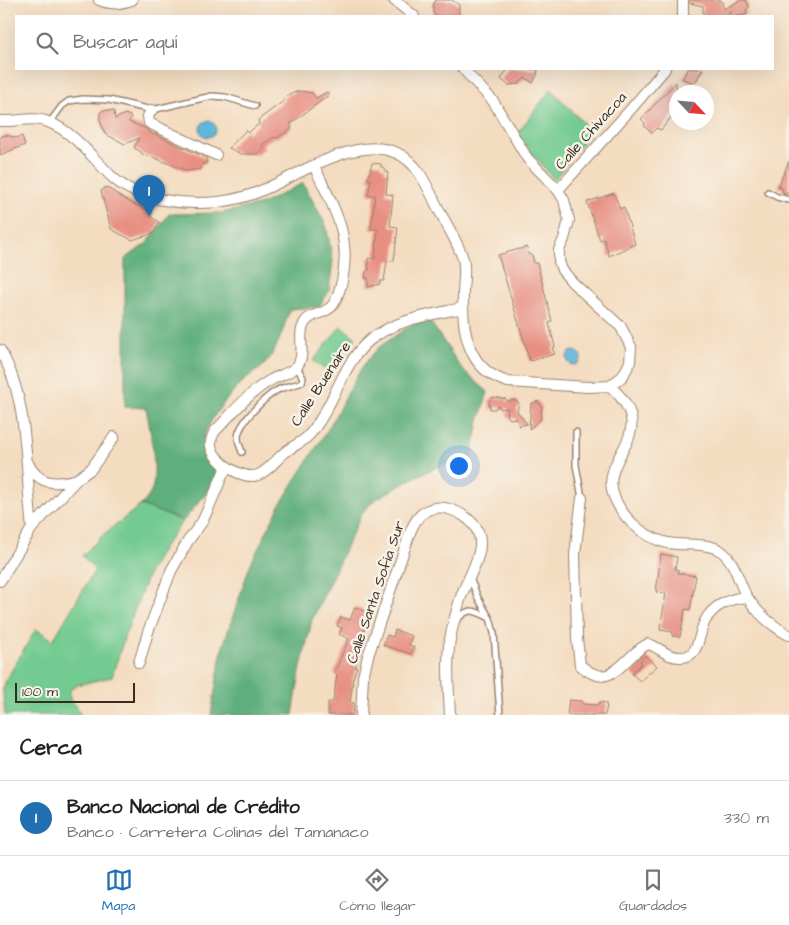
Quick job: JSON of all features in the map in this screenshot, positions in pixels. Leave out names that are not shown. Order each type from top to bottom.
[{"type":"street","points":[[98,0],[109,4],[119,4],[132,0]]},
{"type":"street","points":[[394,0],[413,15]]},
{"type":"street","points":[[683,0],[683,15]]},
{"type":"street","points":[[0,121],[13,122],[41,119],[50,122],[77,141],[120,183],[134,191],[150,197],[196,202],[218,202],[240,198],[263,190],[349,152],[378,147],[402,156],[414,166],[435,201],[464,261],[462,308],[469,346],[474,357],[486,370],[497,378],[522,383],[588,387],[610,386],[623,376],[630,362],[631,347],[621,327],[573,283],[562,270],[558,250],[564,239],[569,220],[564,200],[558,190],[527,158],[492,100],[464,70]]},
{"type":"street","name":"Calle Chivacoa","points":[[558,190],[664,70]]},
{"type":"street","points":[[152,110],[148,116],[149,124],[216,155]]},
{"type":"street","name":"Calle Buenaire","points":[[314,166],[340,220],[345,267],[340,288],[332,306],[322,313],[311,316],[304,324],[301,335],[301,358],[297,366],[256,389],[215,431],[211,438],[211,447],[226,467],[246,476],[257,476],[292,446],[306,438],[326,411],[346,370],[360,350],[370,340],[411,319],[462,308]]},
{"type":"street","points":[[0,350],[15,385],[28,462],[28,501],[32,528]]},
{"type":"street","points":[[610,386],[630,408],[632,421],[631,435],[616,464],[610,486],[615,501],[634,525],[661,542],[704,546],[715,548],[722,552],[735,570],[747,597],[767,621],[789,635]]},
{"type":"street","points":[[0,581],[32,528],[77,479],[91,469],[114,437]]},
{"type":"street","points":[[28,462],[35,475],[46,481],[64,483],[77,479]]},
{"type":"street","points":[[139,663],[148,632],[157,613],[171,571],[188,541],[202,522],[226,467]]},
{"type":"street","points":[[28,501],[40,478]]},
{"type":"street","points":[[582,498],[575,554],[577,638],[580,665],[589,672],[605,677],[613,674],[633,653],[648,644],[655,646],[668,656],[690,655],[697,648],[704,624],[713,610],[736,597],[747,597]]},
{"type":"street","points":[[28,501],[34,507],[47,511]]},
{"type":"street","name":"Calle Santa Sofía Sur","points":[[361,715],[363,677],[368,656],[411,530],[421,514],[440,507],[470,520],[478,532],[480,544],[478,558],[469,578]]},
{"type":"street","points":[[450,715],[449,645],[462,596],[469,578]]},
{"type":"lane","points":[[50,122],[62,106],[69,101],[94,99],[110,100],[152,110],[212,96],[225,97],[255,106]]},
{"type":"lane","points":[[768,192],[789,200]]},
{"type":"lane","points":[[242,452],[238,438],[245,422],[261,402],[276,390],[302,382],[303,378],[297,366]]},
{"type":"lane","points":[[576,432],[576,466],[582,498]]},
{"type":"lane","points":[[469,578],[490,618],[494,633],[500,715]]},
{"type":"lane","points":[[454,624],[463,613],[470,611],[490,618]]},
{"type":"green space","points":[[551,89],[591,131],[554,180],[517,134]]},
{"type":"green space","points":[[303,183],[326,225],[333,260],[329,291],[319,307],[290,309],[272,355],[267,362],[242,383],[217,412],[205,435],[202,446],[205,458],[221,476],[183,521],[141,505],[152,489],[154,460],[146,408],[125,407],[125,259],[147,243],[169,214],[221,213],[262,204]]},
{"type":"green space","points":[[428,318],[462,369],[488,392],[479,421],[470,464],[445,464],[417,476],[376,499],[362,513],[312,620],[300,672],[293,715],[211,715],[222,649],[250,565],[281,503],[328,429],[362,367],[379,347],[411,325]]},
{"type":"green space","points":[[341,326],[356,338],[328,372],[313,361]]},
{"type":"green space","points":[[141,505],[183,521],[164,546],[149,572],[125,635],[112,677],[77,685],[70,690],[70,698],[81,715],[5,715],[3,690],[6,680],[36,629],[53,640],[95,570],[82,556],[104,534]]},
{"type":"water","points":[[208,121],[214,123],[216,129],[214,135],[208,137],[202,135],[200,129],[202,123]]},
{"type":"water","points":[[571,351],[577,351],[581,358],[577,365],[571,365],[567,361],[567,355]]},
{"type":"building","points":[[436,0],[452,0],[459,5],[459,15],[435,15],[433,13],[433,4]]},
{"type":"building","points":[[690,0],[721,0],[724,9],[741,0],[746,0],[749,7],[746,10],[747,14],[744,15],[732,15],[731,12],[727,15],[703,15],[703,6],[690,3]]},
{"type":"building","points":[[507,70],[538,70],[533,83],[525,78],[519,84],[508,85],[501,79]]},
{"type":"building","points":[[687,70],[702,70],[695,83],[682,79]]},
{"type":"building","points":[[669,89],[669,120],[661,130],[656,128],[652,133],[644,126],[645,123],[641,119]]},
{"type":"building","points":[[299,91],[312,93],[316,98],[327,92],[329,95],[290,124],[292,128],[262,145],[265,148],[257,154],[241,154],[229,148],[246,130],[248,133],[259,124],[258,120],[285,100],[284,98]]},
{"type":"building","points":[[103,110],[114,111],[115,119],[125,114],[131,117],[129,122],[200,155],[207,159],[206,163],[202,164],[200,169],[187,171],[143,155],[134,148],[139,138],[125,144],[105,134],[100,120],[100,113]]},
{"type":"building","points":[[6,135],[16,138],[22,136],[25,145],[0,155],[0,137]]},
{"type":"building","points":[[789,161],[789,194],[782,192],[783,189],[778,187]]},
{"type":"building","points":[[372,163],[381,164],[381,167],[385,168],[384,171],[388,172],[386,194],[393,195],[390,226],[398,227],[394,260],[387,261],[384,281],[368,287],[368,278],[365,278],[366,271],[369,270],[368,258],[375,259],[378,229],[371,229],[375,195],[368,195],[371,179],[368,179]]},
{"type":"building","points":[[106,187],[131,203],[152,212],[151,217],[159,222],[154,233],[132,240],[111,229],[101,191]]},
{"type":"building","points":[[614,193],[620,209],[624,207],[635,244],[609,256],[604,239],[600,240],[587,202]]},
{"type":"building","points":[[527,247],[528,254],[532,255],[534,263],[537,263],[552,321],[549,323],[555,347],[552,348],[555,354],[530,361],[498,255]]},
{"type":"building","points":[[493,397],[506,399],[508,402],[515,400],[519,403],[517,411],[527,424],[519,426],[516,418],[510,419],[507,416],[508,408],[500,409],[498,406],[495,409],[490,409],[489,401]]},
{"type":"building","points":[[538,401],[542,407],[540,420],[529,429],[531,404]]},
{"type":"building","points":[[661,554],[677,557],[675,569],[678,570],[678,573],[696,576],[690,610],[685,609],[680,637],[672,636],[673,632],[660,630],[666,593],[656,592]]},
{"type":"building","points":[[355,607],[372,614],[362,635],[366,637],[352,681],[350,702],[354,703],[353,715],[328,715],[328,702],[333,702],[337,675],[334,673],[349,639],[339,634],[342,628],[337,626],[341,617],[350,620]]},
{"type":"building","points":[[395,630],[412,636],[409,645],[414,647],[411,654],[383,645],[387,635],[393,637]]},
{"type":"building","points":[[645,655],[657,666],[640,681],[632,674],[642,663],[640,661]]},
{"type":"building","points":[[569,700],[581,701],[583,704],[597,705],[600,702],[606,703],[605,715],[567,715]]},
{"type":"place","name":"Banco Nacional de Crédito","points":[[149,216]]}]
